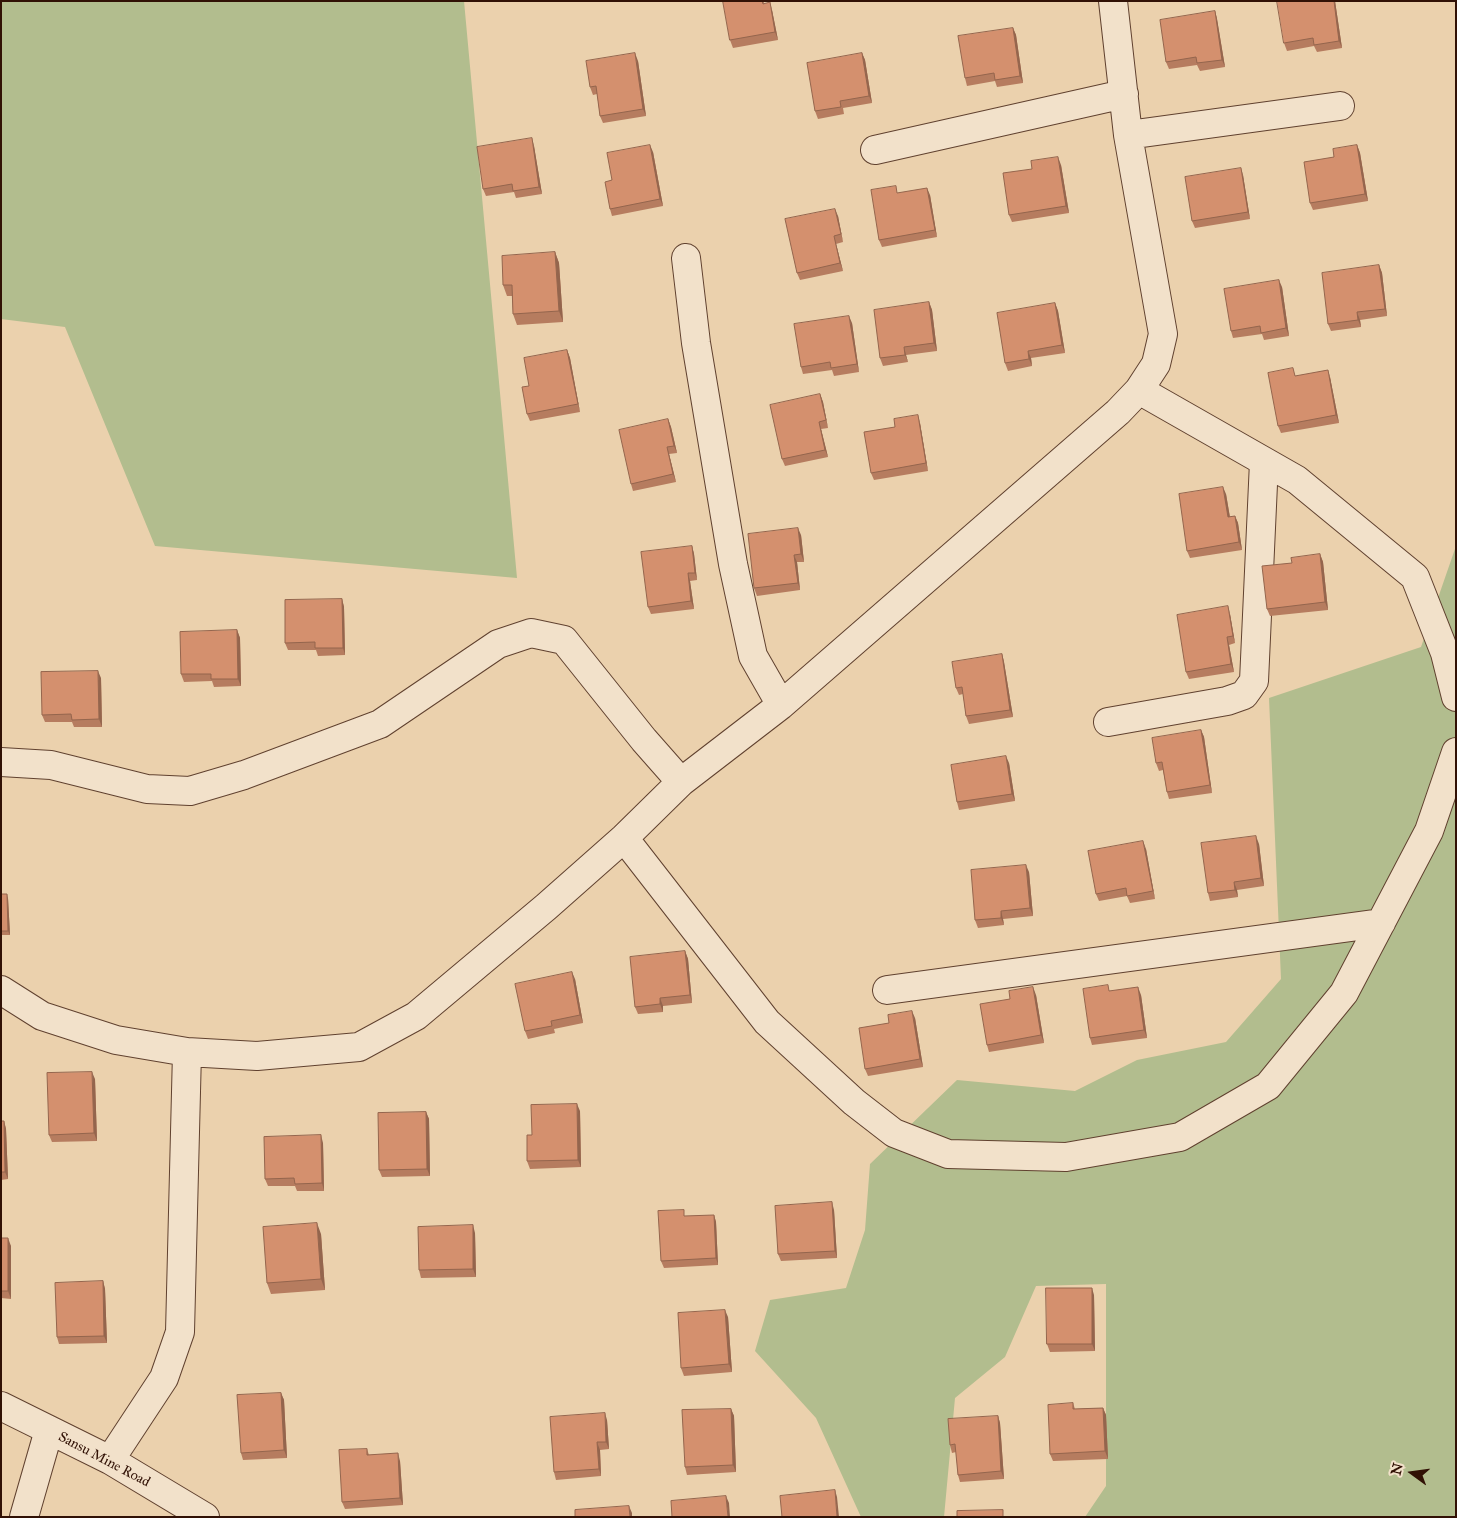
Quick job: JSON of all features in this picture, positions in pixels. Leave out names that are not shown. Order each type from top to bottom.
[{"type":"street","points":[[1,990],[42,1016],[116,1040],[187,1052],[257,1056],[360,1047],[416,1016],[546,907],[624,838],[681,782],[781,705],[1118,412],[1139,390],[1156,364],[1163,334],[1128,135],[1113,1]]},
{"type":"street","points":[[875,150],[1124,94]]},
{"type":"street","points":[[1128,135],[1340,106]]},
{"type":"street","points":[[686,258],[696,343],[737,582],[753,656],[781,705]]},
{"type":"street","points":[[1139,390],[1297,480],[1415,577],[1445,653],[1456,697]]},
{"type":"street","points":[[1108,722],[1227,701],[1244,695],[1254,681],[1264,462]]},
{"type":"street","points":[[1,762],[51,765],[147,789],[190,791],[244,775],[380,724],[498,644],[531,633],[564,640],[644,740],[681,782]]},
{"type":"street","points":[[624,838],[767,1022],[854,1102],[894,1133],[948,1154],[1066,1157],[1180,1137],[1268,1086],[1344,993],[1429,831],[1456,752]]},
{"type":"street","points":[[887,990],[1380,923]]},
{"type":"street","points":[[110,1460],[164,1378],[180,1332],[187,1052]]},
{"type":"street","name":"Sansu Mine Road","points":[[1,1406],[110,1460],[205,1517]]},
{"type":"street","points":[[24,1517],[49,1430]]},
{"type":"green space","points":[[1,1],[464,1],[517,578],[155,546],[65,327],[1,319]]},
{"type":"green space","points":[[1456,546],[1456,1517],[1085,1517],[1106,1486],[1106,1284],[1036,1286],[1005,1357],[955,1398],[944,1517],[861,1517],[816,1418],[755,1351],[770,1300],[846,1288],[865,1230],[870,1164],[957,1080],[1075,1091],[1137,1060],[1226,1042],[1281,979],[1269,698],[1421,647]]},
{"type":"building","points":[[723,1],[762,1],[763,4],[770,2],[775,32],[730,40]]},
{"type":"building","points":[[1277,1],[1334,1],[1339,41],[1314,45],[1313,38],[1284,43]]},
{"type":"building","points":[[1215,11],[1222,60],[1197,63],[1196,57],[1166,62],[1160,20]]},
{"type":"building","points":[[1013,28],[1020,76],[995,80],[994,73],[965,78],[958,36]]},
{"type":"building","points":[[635,53],[643,109],[600,116],[596,86],[590,87],[586,61]]},
{"type":"building","points":[[862,53],[869,96],[840,101],[841,107],[815,111],[807,63]]},
{"type":"building","points":[[532,138],[539,187],[513,191],[512,184],[483,189],[477,147]]},
{"type":"building","points":[[650,145],[660,199],[610,209],[605,182],[612,180],[607,153]]},
{"type":"building","points":[[1357,145],[1365,194],[1310,203],[1304,162],[1334,157],[1333,149]]},
{"type":"building","points":[[1058,157],[1066,206],[1009,215],[1003,173],[1032,169],[1031,161]]},
{"type":"building","points":[[1241,168],[1248,212],[1192,221],[1185,177]]},
{"type":"building","points":[[896,186],[897,193],[927,188],[935,230],[879,240],[871,190]]},
{"type":"building","points":[[835,209],[841,234],[834,236],[840,263],[797,273],[785,219]]},
{"type":"building","points":[[555,252],[559,311],[513,314],[512,285],[503,285],[502,256]]},
{"type":"building","points":[[1379,265],[1385,309],[1357,312],[1358,320],[1328,324],[1322,273]]},
{"type":"building","points":[[1279,280],[1286,328],[1261,333],[1260,326],[1231,331],[1224,289]]},
{"type":"building","points":[[929,302],[934,343],[904,347],[905,355],[880,358],[874,310]]},
{"type":"building","points":[[1055,303],[1062,345],[1028,351],[1029,359],[1005,363],[997,313]]},
{"type":"building","points":[[849,316],[857,364],[831,368],[830,362],[801,367],[794,324]]},
{"type":"building","points":[[567,350],[578,404],[527,414],[522,387],[529,386],[524,358]]},
{"type":"building","points":[[1293,368],[1295,376],[1328,370],[1336,415],[1278,426],[1268,373]]},
{"type":"building","points":[[820,394],[826,420],[819,422],[825,450],[782,459],[770,405]]},
{"type":"building","points":[[918,415],[926,463],[871,473],[864,432],[895,427],[894,419]]},
{"type":"building","points":[[668,419],[674,446],[667,447],[673,474],[631,484],[619,430]]},
{"type":"building","points":[[1223,487],[1228,517],[1235,516],[1239,542],[1187,551],[1179,494]]},
{"type":"building","points":[[798,528],[801,554],[794,555],[798,583],[754,588],[748,534]]},
{"type":"building","points":[[692,546],[695,573],[688,573],[691,601],[648,607],[641,552]]},
{"type":"building","points":[[1320,554],[1325,602],[1267,609],[1262,566],[1292,563],[1291,558]]},
{"type":"building","points":[[342,599],[343,648],[315,648],[315,642],[285,643],[285,600]]},
{"type":"building","points":[[1228,606],[1233,636],[1227,637],[1231,664],[1186,672],[1177,615]]},
{"type":"building","points":[[237,630],[238,679],[211,679],[211,674],[181,674],[180,632]]},
{"type":"building","points":[[1002,654],[1010,710],[966,716],[962,687],[956,688],[952,662]]},
{"type":"building","points":[[98,671],[99,719],[72,720],[71,714],[42,715],[41,672]]},
{"type":"building","points":[[1201,730],[1210,785],[1167,792],[1162,762],[1156,763],[1152,738]]},
{"type":"building","points":[[1006,756],[1012,794],[957,802],[951,765]]},
{"type":"building","points":[[1256,836],[1261,878],[1234,882],[1235,890],[1208,893],[1201,843]]},
{"type":"building","points":[[1143,841],[1153,891],[1127,896],[1126,888],[1096,894],[1088,851]]},
{"type":"building","points":[[1026,865],[1030,908],[1001,911],[1001,918],[975,920],[971,870]]},
{"type":"building","points":[[1,894],[7,894],[8,931],[1,931]]},
{"type":"building","points":[[685,951],[690,995],[660,998],[660,1004],[635,1007],[630,957]]},
{"type":"building","points":[[572,972],[580,1015],[551,1021],[552,1026],[525,1031],[515,984]]},
{"type":"building","points":[[1108,985],[1109,991],[1138,987],[1144,1030],[1090,1038],[1083,989]]},
{"type":"building","points":[[1033,987],[1041,1035],[987,1045],[980,1004],[1010,999],[1009,991]]},
{"type":"building","points":[[912,1011],[920,1059],[865,1069],[859,1028],[889,1023],[888,1015]]},
{"type":"building","points":[[92,1072],[94,1133],[49,1135],[47,1073]]},
{"type":"building","points":[[577,1104],[578,1160],[527,1161],[527,1135],[532,1135],[531,1105]]},
{"type":"building","points":[[426,1112],[427,1169],[379,1170],[378,1113]]},
{"type":"building","points":[[1,1121],[4,1121],[5,1172],[1,1172]]},
{"type":"building","points":[[321,1135],[322,1183],[295,1184],[294,1178],[265,1179],[264,1137]]},
{"type":"building","points":[[832,1202],[835,1251],[778,1254],[775,1206]]},
{"type":"building","points":[[684,1210],[684,1216],[714,1215],[716,1258],[661,1261],[658,1211]]},
{"type":"building","points":[[317,1223],[321,1279],[267,1283],[263,1227]]},
{"type":"building","points":[[473,1225],[473,1269],[419,1270],[418,1227]]},
{"type":"building","points":[[1,1238],[8,1238],[8,1291],[1,1291]]},
{"type":"building","points":[[103,1281],[104,1336],[57,1337],[55,1283]]},
{"type":"building","points":[[1046,1288],[1092,1288],[1092,1344],[1047,1344]]},
{"type":"building","points":[[725,1310],[729,1364],[681,1368],[678,1313]]},
{"type":"building","points":[[281,1393],[284,1450],[241,1453],[237,1395]]},
{"type":"building","points":[[1073,1403],[1073,1409],[1103,1408],[1105,1451],[1050,1454],[1048,1405]]},
{"type":"building","points":[[731,1409],[733,1465],[685,1467],[682,1410]]},
{"type":"building","points":[[605,1413],[606,1442],[597,1442],[599,1469],[554,1472],[550,1417]]},
{"type":"building","points":[[998,1416],[1001,1471],[958,1475],[955,1444],[950,1445],[948,1419]]},
{"type":"building","points":[[367,1449],[367,1455],[398,1453],[400,1498],[342,1502],[339,1450]]},
{"type":"building","points":[[835,1490],[837,1517],[782,1517],[780,1496]]},
{"type":"building","points":[[726,1496],[728,1517],[672,1517],[671,1501]]},
{"type":"building","points":[[629,1506],[630,1517],[575,1517],[575,1510]]},
{"type":"building","points":[[1003,1510],[1003,1517],[957,1517],[957,1511]]}]
